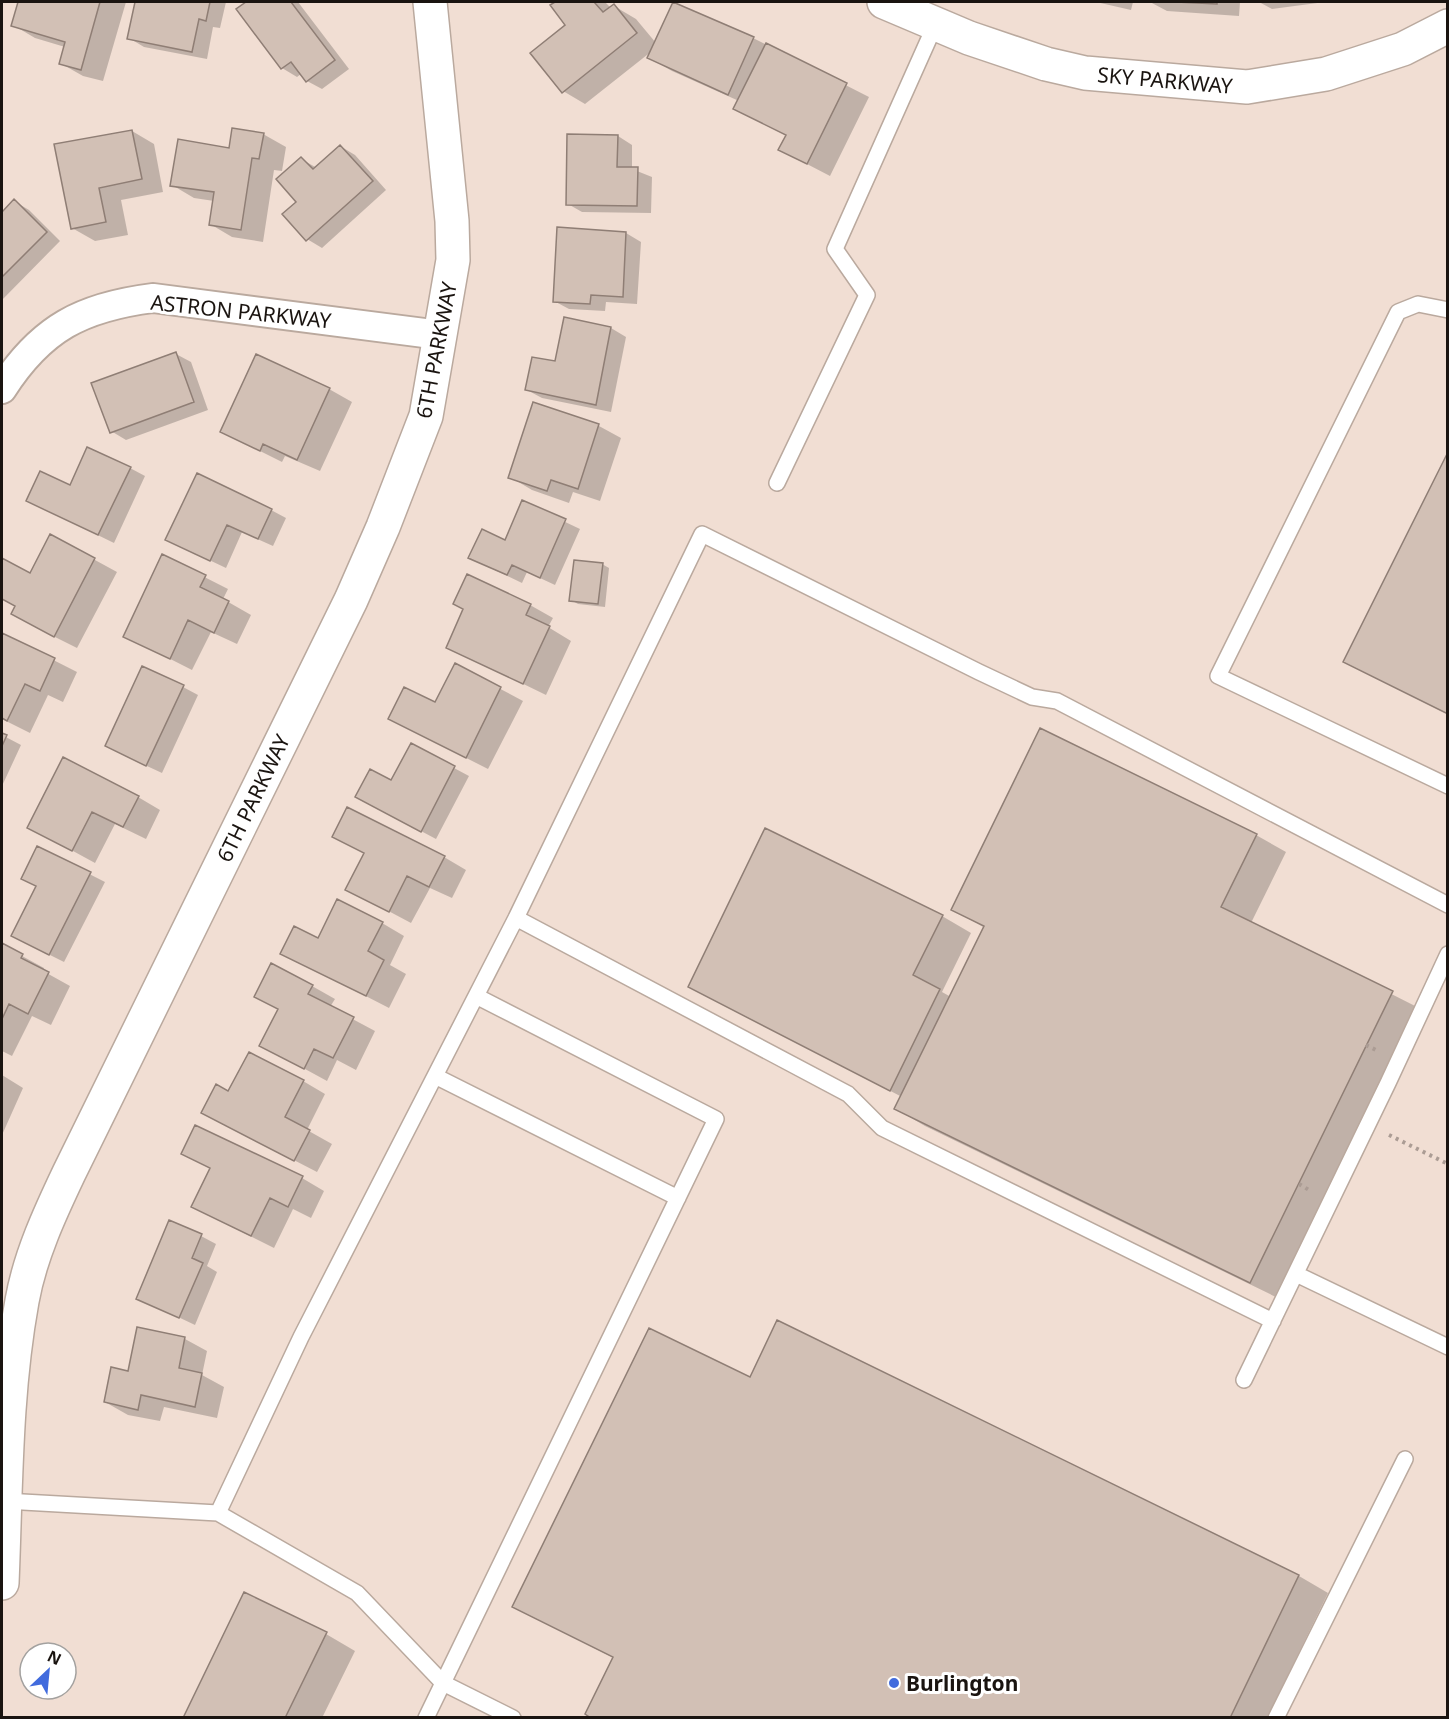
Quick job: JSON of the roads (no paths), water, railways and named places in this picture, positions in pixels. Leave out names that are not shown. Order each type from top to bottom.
[{"type":"street","name":"6TH PARKWAY","points":[[2,1582],[7,1418],[22,1300],[50,1214],[351,600],[383,527],[426,416],[453,260],[452,221],[429,2]]},
{"type":"street","name":"SKY PARKWAY","points":[[884,2],[1007,52],[1085,73],[1247,87],[1326,74],[1403,49],[1448,26]]},
{"type":"street","name":"ASTRON PARKWAY","points":[[2,389],[23,358],[50,333],[81,314],[117,303],[153,298],[440,335]]},
{"type":"lane","points":[[777,483],[867,295],[835,249],[936,23]]},
{"type":"lane","points":[[1448,310],[1418,304],[1398,312],[1218,676],[1448,786]]},
{"type":"lane","points":[[218,1513],[301,1337],[516,918],[702,534],[1032,697],[1057,701],[1448,904]]},
{"type":"lane","points":[[516,918],[848,1094],[882,1128],[1273,1321]]},
{"type":"lane","points":[[1244,1380],[1448,954]]},
{"type":"lane","points":[[426,1718],[716,1119],[476,996]]},
{"type":"lane","points":[[435,1076],[678,1198]]},
{"type":"lane","points":[[1296,1274],[1448,1347]]},
{"type":"lane","points":[[1276,1718],[1405,1460]]},
{"type":"lane","points":[[5,1501],[218,1513],[357,1593],[443,1683],[505,1716]]},
{"type":"place","name":"Burlington","points":[[894,1683]]}]
